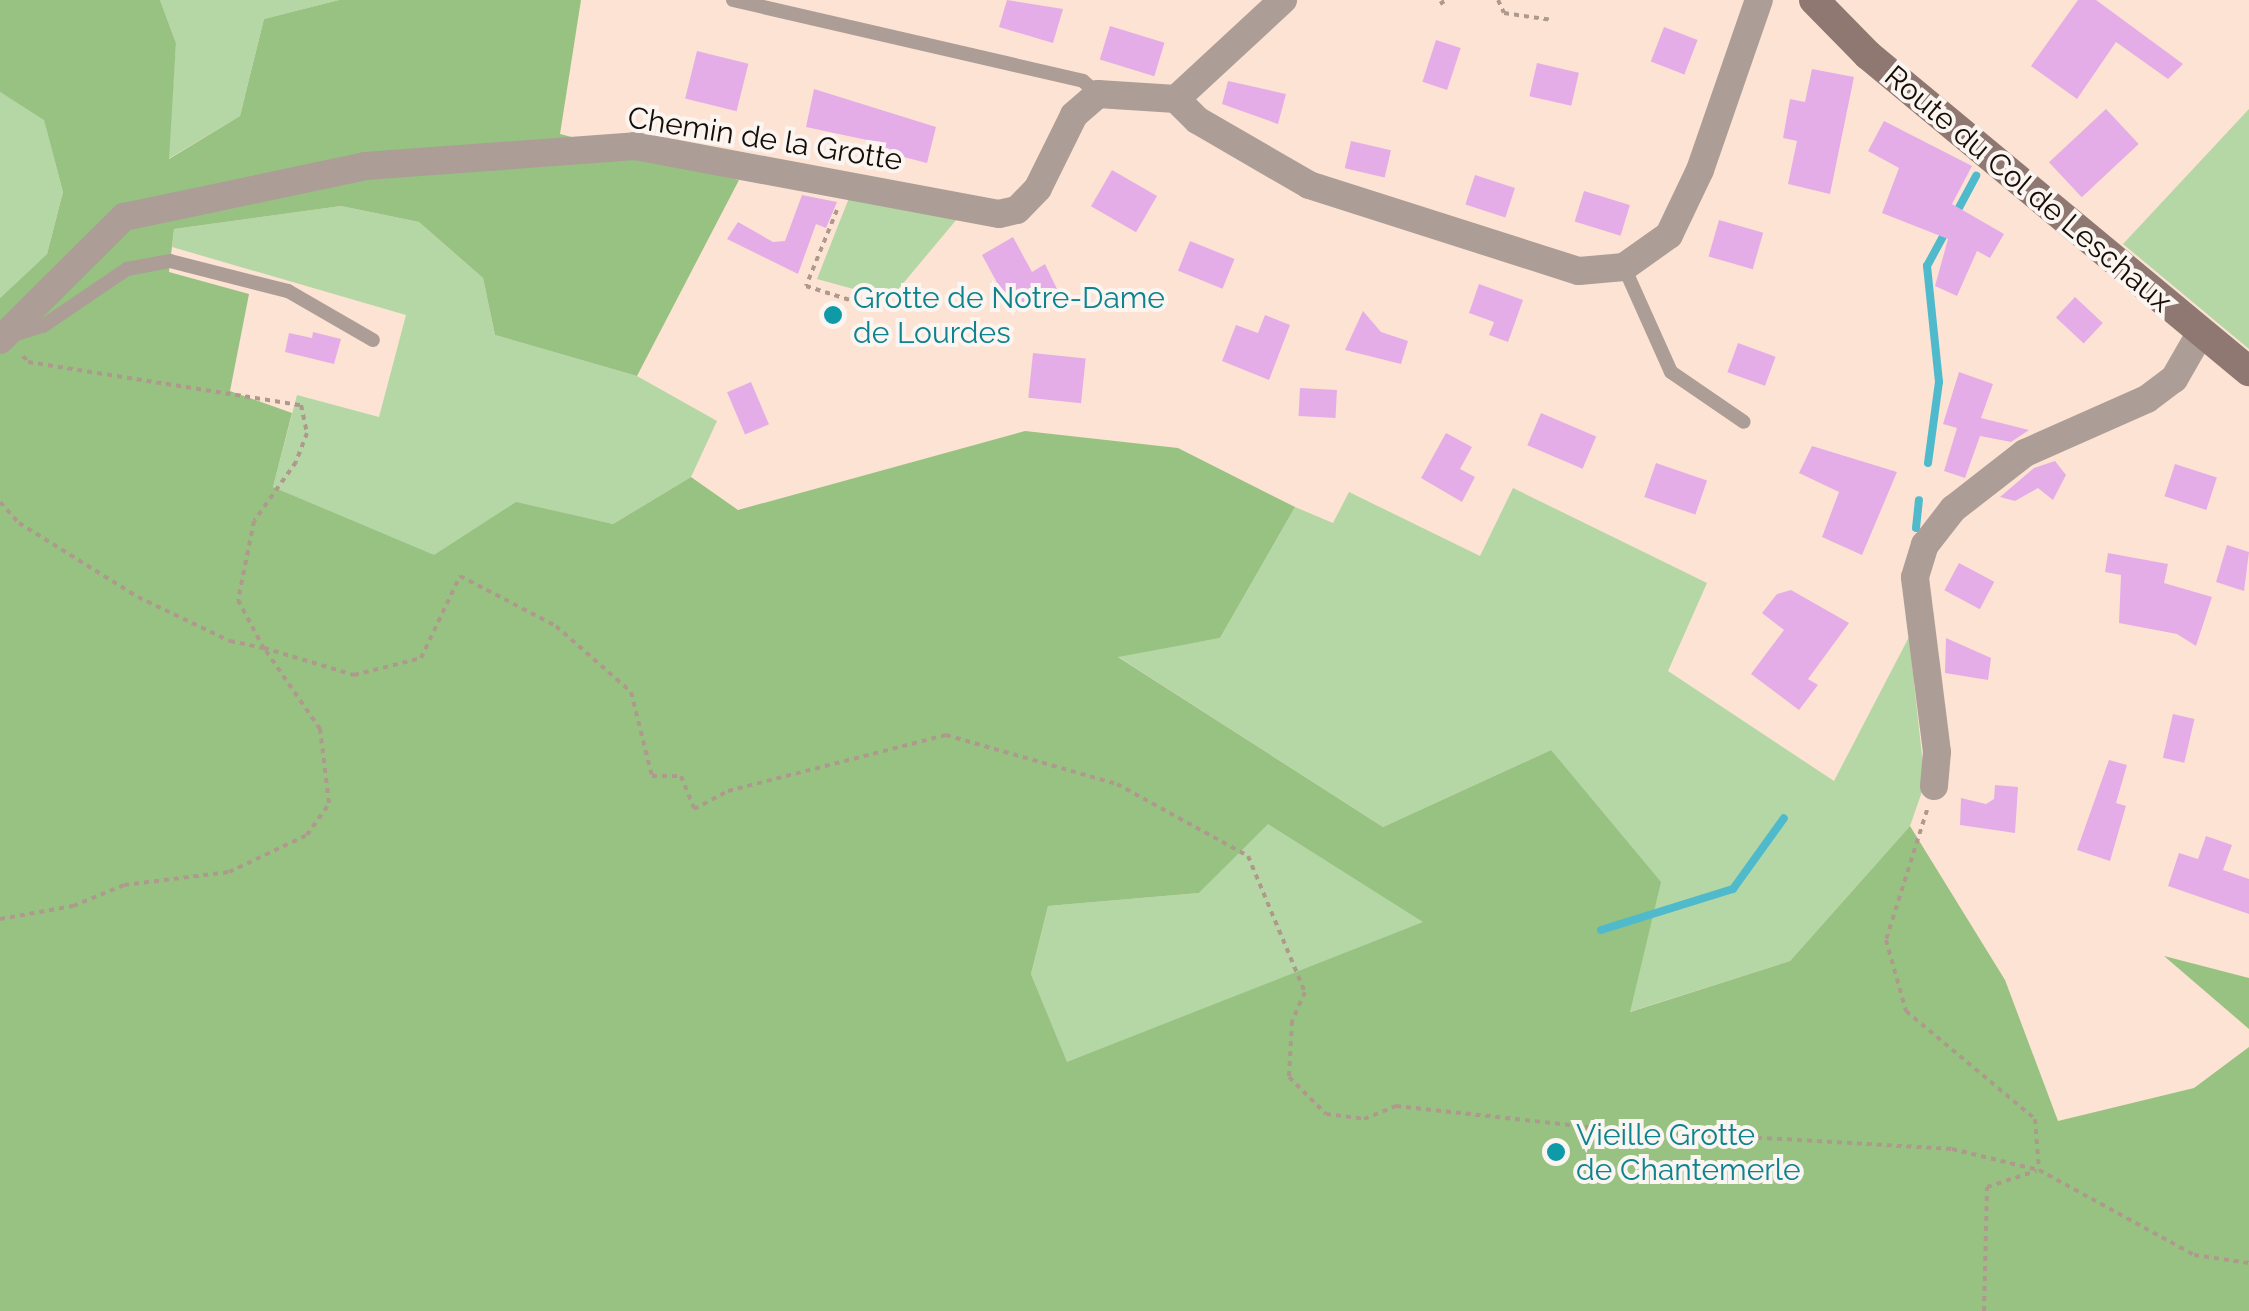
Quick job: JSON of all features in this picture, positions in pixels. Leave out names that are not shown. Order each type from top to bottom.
[{"type":"main road","name":"Route du Col de Leschaux","points":[[1814,0],[1882,68],[2249,370]]},
{"type":"street","points":[[1176,99],[1284,0]]},
{"type":"street","points":[[1098,94],[1176,99],[1196,120],[1324,190],[1579,271],[1624,266],[1670,235],[1700,170],[1759,0]]},
{"type":"street","name":"Chemin de la Grotte","points":[[4,338],[124,217],[364,166],[635,146],[999,214],[1018,210],[1038,188],[1074,115],[1098,94]]},
{"type":"street","points":[[1934,786],[1937,752],[1915,577],[1925,545],[1953,509],[2025,453],[2147,398],[2174,379],[2201,332]]},
{"type":"lane","points":[[733,0],[1084,81],[1098,94]]},
{"type":"lane","points":[[4,338],[43,326],[126,269],[170,261],[288,292],[373,340]]},
{"type":"lane","points":[[1624,266],[1672,372],[1744,422]]},
{"type":"path","points":[[1440,4],[1446,0]]},
{"type":"path","points":[[1498,0],[1504,12],[1552,20]]},
{"type":"path","points":[[848,183],[806,286],[850,300]]},
{"type":"path","points":[[0,919],[74,906],[124,886],[229,872],[306,834],[329,803],[320,729],[264,648],[238,600],[254,520],[296,462],[306,433],[301,405],[28,362],[4,338]]},
{"type":"path","points":[[0,502],[19,523],[138,596],[230,642],[354,675],[421,658],[460,576],[556,626],[631,692],[652,776],[681,776],[694,809],[728,791],[946,735],[1118,784],[1248,856],[1305,992],[1292,1020],[1290,1077],[1326,1114],[1364,1118],[1396,1106],[1606,1130],[1952,1148],[2039,1170],[2194,1254],[2249,1263]]},
{"type":"path","points":[[1934,786],[1886,940],[1906,1011],[2035,1119],[2039,1170]]},
{"type":"path","points":[[1984,1311],[1987,1187],[2039,1170]]},
{"type":"green space","points":[[0,0],[160,0],[176,43],[169,159],[240,116],[264,19],[339,0],[581,0],[560,134],[739,180],[637,376],[495,335],[483,278],[419,222],[341,206],[174,229],[169,272],[249,294],[230,391],[292,413],[273,487],[434,555],[516,502],[613,524],[691,477],[738,510],[1025,431],[1178,448],[1295,507],[1220,638],[1118,657],[1383,827],[1551,750],[1661,882],[1630,1012],[1790,961],[1910,826],[2005,980],[2058,1121],[2194,1088],[2249,1047],[2249,1311],[0,1311],[0,298],[47,254],[63,192],[44,120],[0,92]],"holes":[[[1268,824],[1423,922],[1067,1062],[1031,974],[1048,906],[1199,893]]]},
{"type":"green space","points":[[160,0],[339,0],[264,19],[240,116],[168,159],[176,43]]},
{"type":"green space","points":[[0,92],[44,119],[63,192],[47,254],[0,298]]},
{"type":"green space","points":[[2249,109],[2249,349],[2123,244]]},
{"type":"green space","points":[[851,193],[962,213],[890,299],[817,279]]},
{"type":"green space","points":[[341,206],[419,222],[483,278],[495,335],[637,376],[717,421],[691,477],[613,524],[516,503],[434,556],[273,487],[297,395],[379,417],[406,315],[172,247],[174,229]]},
{"type":"green space","points":[[1513,488],[1707,583],[1668,671],[1834,781],[1909,637],[1925,783],[1910,826],[1790,961],[1629,1012],[1551,750],[1383,827],[1117,656],[1220,638],[1295,507],[1333,523],[1349,492],[1480,556]]},
{"type":"green space","points":[[1268,823],[1424,922],[1067,1063],[1031,974],[1048,906],[1199,893]]},
{"type":"green space","points":[[2164,956],[2249,978],[2249,1029]]},
{"type":"building","points":[[1007,0],[1063,9],[1053,43],[999,27]]},
{"type":"building","points":[[2078,0],[2096,0],[2183,64],[2168,79],[2116,42],[2077,99],[2031,66]]},
{"type":"building","points":[[1110,26],[1165,43],[1154,76],[1100,59]]},
{"type":"building","points":[[1664,27],[1698,40],[1684,74],[1651,62]]},
{"type":"building","points":[[1436,40],[1461,48],[1447,90],[1422,82]]},
{"type":"building","points":[[697,51],[748,64],[737,111],[685,99]]},
{"type":"building","points":[[1537,63],[1579,73],[1571,106],[1529,96]]},
{"type":"building","points":[[1812,69],[1854,77],[1830,194],[1788,184],[1797,141],[1783,138],[1790,99],[1805,102]]},
{"type":"building","points":[[1228,81],[1286,94],[1278,124],[1222,104]]},
{"type":"building","points":[[814,89],[936,127],[927,163],[880,151],[881,143],[806,127]]},
{"type":"building","points":[[2106,109],[2139,144],[2082,197],[2049,162]]},
{"type":"building","points":[[1884,121],[1972,166],[1952,204],[2004,234],[1990,258],[1977,251],[1957,296],[1935,286],[1948,239],[1882,213],[1899,168],[1868,151]]},
{"type":"building","points":[[1351,141],[1391,150],[1385,178],[1345,168]]},
{"type":"building","points":[[1112,170],[1157,196],[1136,232],[1091,206]]},
{"type":"building","points":[[1475,175],[1515,188],[1505,217],[1465,204]]},
{"type":"building","points":[[1584,191],[1630,205],[1621,236],[1575,222]]},
{"type":"building","points":[[802,195],[837,202],[826,228],[816,224],[798,274],[727,239],[738,222],[773,242],[785,241]]},
{"type":"building","points":[[1719,220],[1763,233],[1753,269],[1709,257]]},
{"type":"building","points":[[1013,237],[1032,272],[1045,264],[1057,289],[1013,312],[982,255]]},
{"type":"building","points":[[1190,241],[1235,259],[1223,289],[1178,271]]},
{"type":"building","points":[[1479,284],[1523,300],[1508,342],[1489,335],[1494,322],[1469,313]]},
{"type":"building","points":[[2075,297],[2103,323],[2084,343],[2056,317]]},
{"type":"building","points":[[1363,311],[1381,332],[1408,341],[1401,364],[1345,350]]},
{"type":"building","points":[[1265,315],[1290,325],[1269,380],[1222,361],[1236,325],[1258,333]]},
{"type":"building","points":[[313,332],[341,339],[334,364],[285,352],[289,333],[312,338]]},
{"type":"building","points":[[1738,343],[1776,357],[1765,386],[1727,372]]},
{"type":"building","points":[[1033,353],[1086,359],[1081,403],[1028,398]]},
{"type":"building","points":[[1959,372],[1993,384],[1981,418],[2029,430],[2011,442],[1980,436],[1965,478],[1944,471],[1957,428],[1943,424]]},
{"type":"building","points":[[751,382],[769,424],[745,435],[727,392]]},
{"type":"building","points":[[1300,388],[1337,390],[1335,418],[1299,416]]},
{"type":"building","points":[[1541,413],[1596,436],[1583,469],[1527,445]]},
{"type":"building","points":[[1446,433],[1472,447],[1460,469],[1475,477],[1462,502],[1421,478]]},
{"type":"building","points":[[1812,446],[1897,472],[1862,555],[1822,537],[1839,492],[1799,473]]},
{"type":"building","points":[[2055,461],[2066,475],[2053,500],[2038,488],[2015,501],[2000,497],[2034,468]]},
{"type":"building","points":[[1656,463],[1707,481],[1695,515],[1644,497]]},
{"type":"building","points":[[2175,464],[2217,478],[2206,510],[2164,496]]},
{"type":"building","points":[[2227,545],[2249,552],[2244,591],[2216,582]]},
{"type":"building","points":[[2108,553],[2168,564],[2164,583],[2212,597],[2196,646],[2177,634],[2119,623],[2121,575],[2105,572]]},
{"type":"building","points":[[1959,563],[1994,582],[1980,609],[1944,590]]},
{"type":"building","points":[[1791,590],[1849,623],[1808,679],[1818,685],[1799,710],[1751,674],[1784,630],[1762,613],[1777,594]]},
{"type":"building","points":[[1946,638],[1991,658],[1988,680],[1945,673]]},
{"type":"building","points":[[2173,714],[2194,719],[2184,763],[2163,758]]},
{"type":"building","points":[[2109,760],[2127,765],[2116,803],[2126,806],[2110,861],[2077,850]]},
{"type":"building","points":[[1995,785],[2018,787],[2015,833],[1960,825],[1961,798],[1986,804],[1994,799]]},
{"type":"building","points":[[2206,836],[2232,845],[2223,870],[2249,879],[2249,914],[2168,886],[2179,853],[2198,859]]},
{"type":"waterway","points":[[1954,217],[1976,176]]},
{"type":"waterway","points":[[1928,463],[1939,382],[1927,266],[1947,229]]},
{"type":"waterway","points":[[1916,528],[1919,500]]},
{"type":"waterway","points":[[1601,930],[1733,889],[1784,818]]},
{"type":"place","name":"Grotte de Notre-Dame de Lourdes","points":[[833,315]]},
{"type":"place","name":"Vieille Grotte de Chantemerle","points":[[1556,1152]]}]
